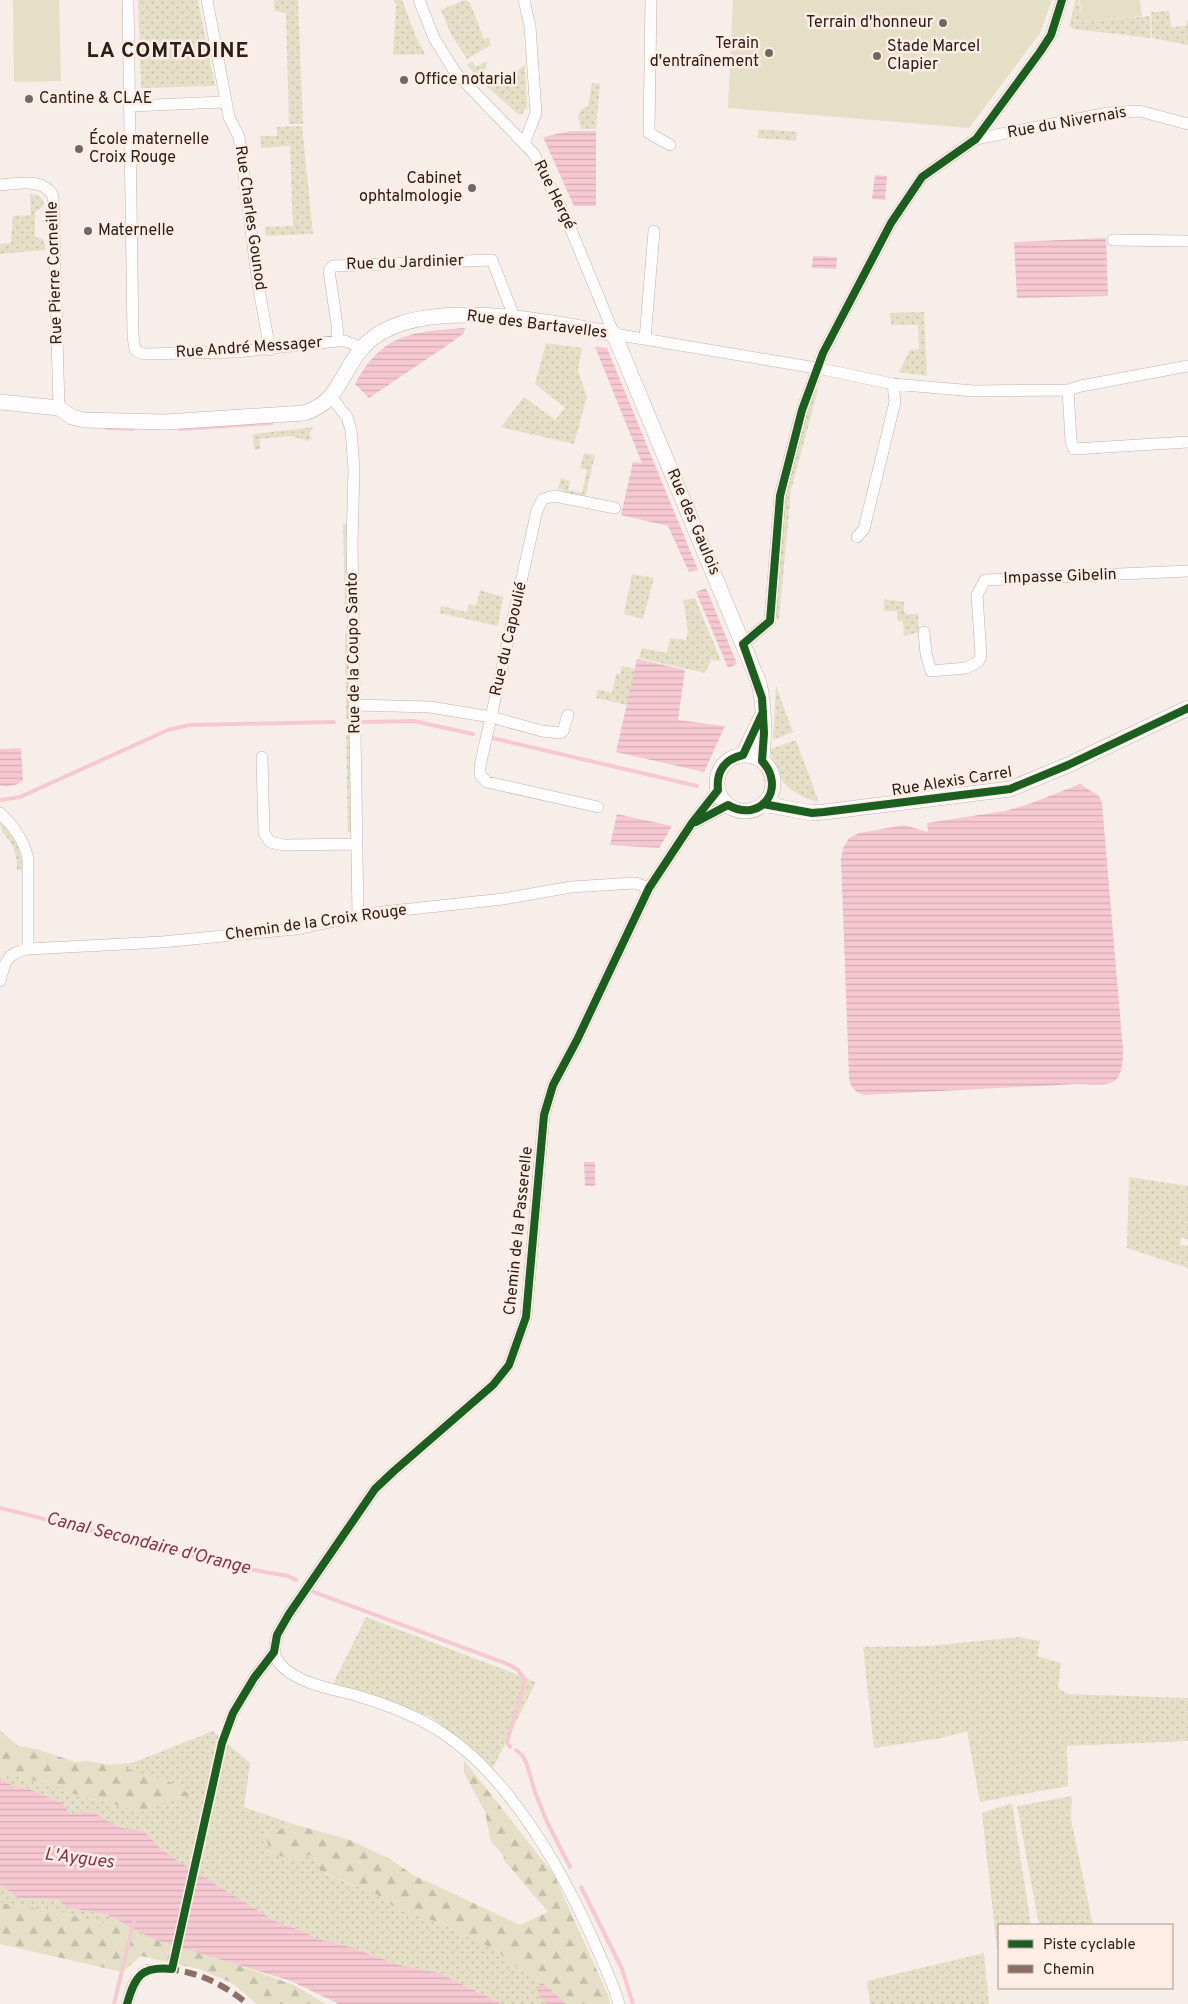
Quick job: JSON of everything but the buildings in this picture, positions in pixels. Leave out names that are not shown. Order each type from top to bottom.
[{"type":"street","points":[[128,0],[130,106],[225,102]]},
{"type":"street","name":"Rue Charles Gounod","points":[[207,0],[225,102],[229,117],[239,137],[258,284],[270,350]]},
{"type":"street","name":"Rue Hergé","points":[[419,0],[434,38],[455,72],[534,154],[550,184],[614,334]]},
{"type":"street","points":[[524,0],[530,26],[536,113],[524,144]]},
{"type":"street","points":[[651,0],[649,133],[670,145]]},
{"type":"street","points":[[744,644],[770,621],[780,496],[791,450],[823,353],[892,223],[922,177],[976,138],[1051,35],[1062,0]]},
{"type":"street","name":"Rue André Messager","points":[[130,106],[133,336],[136,350],[144,354],[236,352],[345,341],[362,348]]},
{"type":"street","name":"Rue du Nivernais","points":[[976,138],[1108,113],[1139,111],[1188,124]]},
{"type":"street","name":"Rue Pierre Corneille","points":[[0,185],[32,183],[43,185],[53,196],[58,408]]},
{"type":"street","points":[[645,339],[654,231]]},
{"type":"street","points":[[1113,240],[1188,241]]},
{"type":"street","name":"Rue du Jardinier","points":[[338,342],[337,320],[329,271],[333,266],[492,260],[515,319]]},
{"type":"street","name":"Rue des Bartavelles","points":[[0,402],[58,408],[72,417],[84,420],[166,422],[304,414],[324,405],[362,348],[384,330],[417,318],[477,314],[645,339],[817,368],[893,384],[974,391],[1068,390],[1188,366]]},
{"type":"street","name":"Rue des Gaulois","points":[[614,334],[744,644],[759,684],[763,712]]},
{"type":"street","points":[[857,537],[864,529],[895,402],[893,384]]},
{"type":"street","points":[[1068,390],[1071,441],[1074,449],[1188,442]]},
{"type":"street","name":"Rue de la Coupo Santo","points":[[331,397],[347,417],[351,430],[354,482],[352,513],[358,916]]},
{"type":"street","name":"Rue du Capoulié","points":[[354,706],[430,707],[491,717],[537,510],[543,499],[554,496],[615,508]]},
{"type":"street","name":"Impasse Gibelin","points":[[924,632],[926,654],[931,671],[966,668],[978,662],[981,656],[977,595],[985,580],[1188,571]]},
{"type":"street","name":"Rue Alexis Carrel","points":[[763,804],[812,813],[841,811],[1010,789],[1060,769],[1188,708]]},
{"type":"street","points":[[718,790],[728,806],[740,811],[752,810],[763,804],[771,793],[773,786],[772,776],[768,768],[762,761],[753,756],[744,755],[763,712]]},
{"type":"street","points":[[762,761],[763,712]]},
{"type":"street","points":[[568,715],[563,731],[560,734],[491,717],[480,766],[480,775],[487,782],[598,807]]},
{"type":"street","name":"Chemin de la Passerelle","points":[[229,1724],[233,1713],[254,1678],[274,1652],[277,1635],[289,1614],[375,1490],[394,1471],[493,1385],[509,1365],[526,1317],[544,1115],[553,1085],[577,1040],[649,888],[692,824],[718,790],[717,780],[720,771],[734,757],[744,755]]},
{"type":"street","points":[[262,757],[264,833],[270,842],[284,845],[357,844]]},
{"type":"street","points":[[773,786],[802,811]]},
{"type":"street","name":"Chemin de la Passerelle","points":[[692,824],[728,806]]},
{"type":"street","points":[[0,813],[18,832],[25,845],[28,859],[28,949]]},
{"type":"street","name":"Chemin de la Croix Rouge","points":[[0,981],[8,958],[13,953],[28,949],[204,938],[294,929],[358,916],[502,899],[571,887],[635,883],[649,888]]},
{"type":"street","points":[[274,1652],[284,1668],[307,1681],[414,1716],[445,1734],[471,1755],[522,1813],[545,1847],[589,1930],[619,2004]]},
{"type":"street","points":[[127,2004],[136,1980],[141,1973],[148,1970]]},
{"type":"green space","points":[[13,0],[59,0],[61,81],[14,82]]},
{"type":"green space","points":[[138,0],[198,0],[215,86],[141,88]]},
{"type":"green space","points":[[274,0],[298,0],[303,124],[289,124],[286,13],[274,11]]},
{"type":"green space","points":[[393,0],[402,0],[416,37],[425,54],[393,55],[396,4]]},
{"type":"green space","points":[[465,0],[470,3],[484,39],[489,38],[491,45],[467,59],[451,34],[441,10]]},
{"type":"green space","name":"Stade Marcel Clapier","points":[[733,0],[1052,0],[1040,33],[969,128],[728,108]]},
{"type":"green space","points":[[1075,0],[1079,0],[1082,22],[1150,16],[1151,38],[1074,29],[1069,26]]},
{"type":"green space","points":[[1080,0],[1140,0],[1142,16],[1082,22]]},
{"type":"green space","points":[[1169,11],[1171,27],[1186,26],[1186,21],[1188,21],[1188,45],[1152,38],[1151,12]]},
{"type":"green space","points":[[487,61],[484,77],[500,83],[505,73],[509,77],[525,65],[527,107],[522,114],[518,114],[484,84],[467,65],[472,62],[476,67]]},
{"type":"green space","points":[[592,83],[600,84],[596,129],[581,129],[578,115],[583,108],[588,107]]},
{"type":"green space","points":[[302,126],[313,234],[265,236],[265,227],[293,226],[290,146],[261,148],[260,136],[277,136],[277,127]]},
{"type":"green space","points":[[758,129],[797,132],[796,141],[758,138]]},
{"type":"green space","points":[[30,194],[38,195],[43,200],[44,206],[35,212],[35,237],[43,239],[46,250],[0,254],[0,244],[11,243],[13,216],[31,215]]},
{"type":"green space","points":[[924,312],[927,376],[899,372],[910,350],[919,349],[918,325],[891,325],[890,313]]},
{"type":"green space","points":[[546,343],[582,348],[578,371],[587,397],[574,444],[501,427],[524,397],[555,420],[565,408],[535,384]]},
{"type":"green space","points":[[813,388],[818,390],[791,490],[779,621],[775,614],[786,488]]},
{"type":"green space","points":[[314,427],[309,434],[312,439],[308,441],[290,436],[260,439],[260,449],[254,450],[253,434]]},
{"type":"green space","points":[[584,453],[595,455],[585,497],[558,489],[561,478],[570,481],[568,490],[582,493],[587,470],[580,468]]},
{"type":"green space","points":[[343,523],[347,525],[348,612],[345,612]]},
{"type":"green space","points":[[632,574],[654,578],[643,619],[624,614]]},
{"type":"green space","points":[[480,590],[503,597],[498,626],[439,613],[441,606],[467,612],[469,604],[476,605]]},
{"type":"green space","points":[[695,598],[721,661],[711,660],[705,673],[639,658],[642,648],[667,653],[670,638],[686,640],[688,631],[683,600]]},
{"type":"green space","points":[[884,599],[904,602],[904,611],[907,614],[918,614],[919,632],[904,636],[903,621],[898,621],[897,611],[884,611]]},
{"type":"green space","points":[[345,633],[348,633],[349,719],[346,719]]},
{"type":"green space","points":[[622,666],[635,669],[627,705],[596,698],[598,689],[612,693],[616,674],[620,674]]},
{"type":"green space","points":[[776,686],[793,732],[773,740]]},
{"type":"green space","points":[[346,726],[349,726],[351,832],[348,832]]},
{"type":"green space","points":[[796,740],[819,802],[792,790],[780,778],[776,770],[771,750]]},
{"type":"green space","points":[[0,820],[16,843],[24,871],[17,870],[15,852],[2,830]]},
{"type":"green space","points":[[1129,1177],[1188,1186],[1188,1239],[1181,1238],[1180,1245],[1188,1246],[1188,1268],[1127,1248]]},
{"type":"green space","points":[[366,1617],[536,1682],[493,1768],[431,1717],[333,1684]]},
{"type":"green space","points":[[1018,1637],[1040,1641],[1037,1656],[1061,1663],[1058,1688],[1068,1694],[1188,1698],[1188,1741],[1067,1746],[1068,1786],[980,1802],[967,1731],[942,1738],[874,1748],[863,1647],[930,1646]]},
{"type":"green space","points":[[0,1730],[18,1746],[37,1749],[75,1762],[89,1761],[121,1767],[168,1781],[191,1795],[166,1802],[143,1812],[75,1794],[45,1783],[0,1773]]},
{"type":"green space","points":[[213,1731],[250,1763],[244,1807],[293,1824],[266,1835],[316,1859],[321,1872],[378,1895],[393,1906],[440,1923],[496,1950],[515,1966],[540,1982],[538,1993],[546,2004],[502,2004],[439,1973],[399,1965],[347,1946],[317,1939],[307,1933],[275,1921],[178,1861],[160,1848],[143,1830],[121,1828],[91,1811],[69,1814],[64,1804],[29,1789],[13,1786],[0,1778],[0,1773],[45,1783],[95,1800],[166,1802],[191,1795],[168,1781],[107,1765],[132,1763]]},
{"type":"green space","points":[[464,1760],[554,1875],[608,1995],[610,2004],[566,2004],[549,1988],[515,1966],[496,1950],[440,1923],[393,1906],[378,1895],[320,1871],[316,1859],[309,1855],[296,1860],[270,1853],[266,1835],[293,1824],[350,1840],[390,1859],[413,1875],[520,1925],[548,1912],[504,1860],[503,1854],[491,1842],[485,1812],[464,1773]]},
{"type":"green space","points":[[1072,1796],[1071,1819],[1093,1924],[1039,1924],[1017,1806]]},
{"type":"green space","points":[[1012,1803],[1031,1924],[998,1924],[998,1949],[997,1949],[982,1813]]},
{"type":"green space","points":[[0,1885],[19,1898],[59,1899],[67,1907],[108,1915],[121,1921],[103,1923],[60,1912],[0,1903]]},
{"type":"green space","points":[[0,1903],[60,1912],[103,1923],[121,1921],[153,1939],[193,1949],[294,1985],[326,2004],[257,2004],[232,1983],[199,1969],[141,1956],[122,1972],[0,1944]]},
{"type":"green space","points":[[984,1953],[989,2004],[870,2004],[867,1981]]},
{"type":"water","points":[[571,131],[596,131],[596,206],[574,206],[543,137]]},
{"type":"water","points":[[875,175],[887,176],[885,200],[872,199]]},
{"type":"water","points":[[1106,238],[1108,296],[1017,298],[1014,242]]},
{"type":"water","points":[[813,256],[837,257],[836,269],[812,268]]},
{"type":"water","points":[[465,328],[464,333],[452,342],[369,398],[355,384],[376,354],[400,338],[429,331]]},
{"type":"water","points":[[595,347],[607,348],[698,570],[689,572],[668,526],[621,515],[633,462],[642,463]]},
{"type":"water","points":[[706,588],[737,664],[728,668],[696,592]]},
{"type":"water","points":[[637,659],[685,670],[678,720],[725,726],[704,772],[616,752]]},
{"type":"water","points":[[21,748],[23,781],[12,786],[0,785],[0,749]]},
{"type":"water","points":[[1080,784],[1099,796],[1102,803],[1123,1050],[1120,1073],[1117,1079],[1106,1084],[865,1095],[856,1091],[849,1077],[841,859],[843,848],[849,838],[859,833],[904,825],[928,832],[927,823],[1005,811],[1029,804]]},
{"type":"water","points":[[617,814],[672,826],[659,848],[610,845]]},
{"type":"water","points":[[584,1162],[595,1162],[595,1186],[585,1186]]},
{"type":"water","name":"L'Aygues","points":[[0,1778],[13,1786],[29,1789],[64,1804],[69,1814],[91,1811],[121,1828],[143,1830],[160,1848],[178,1861],[275,1921],[307,1933],[317,1939],[347,1946],[399,1965],[439,1973],[502,2004],[339,2004],[291,1981],[153,1939],[108,1915],[67,1907],[58,1899],[19,1898],[0,1885]]},
{"type":"water","points":[[540,1982],[566,2004],[546,2004],[537,1993]]},
{"type":"pier","points":[[191,1865],[196,1868],[179,1948],[174,1947]]},
{"type":"waterway","points":[[180,429],[272,423]]},
{"type":"waterway","points":[[107,428],[133,429]]},
{"type":"waterway","points":[[363,722],[414,721],[473,734]]},
{"type":"waterway","points":[[0,800],[20,797],[168,730],[189,725],[334,722]]},
{"type":"waterway","points":[[488,737],[697,786]]},
{"type":"waterway","name":"Canal Secondaire d'Orange","points":[[0,1508],[243,1568],[288,1576],[296,1580]]},
{"type":"waterway","name":"Canal Secondaire d'Orange","points":[[314,1592],[508,1664],[518,1670],[525,1680],[507,1742],[510,1747]]},
{"type":"waterway","name":"Canal Secondaire d'Orange","points":[[516,1750],[526,1762],[547,1822],[570,1867]]},
{"type":"waterway","name":"Canal Secondaire d'Orange","points":[[581,1887],[622,1969],[633,2004]]},
{"type":"waterway","points":[[114,2004],[134,1921]]},
{"type":"marked path","points":[[167,1969],[190,1973],[210,1980],[248,2004]]},
{"type":"cycle path","points":[[696,822],[728,805],[740,810],[751,810],[760,807],[767,800],[771,792],[772,782],[769,771],[762,761],[764,733],[762,698],[743,644],[770,621],[780,496],[802,410],[823,353],[891,223],[922,177],[976,139],[1051,35],[1062,0]]},
{"type":"cycle path","points":[[763,804],[812,813],[1010,789],[1068,765],[1188,708]]},
{"type":"cycle path","points":[[127,2004],[133,1986],[146,1971],[161,1968],[172,1969],[222,1743],[233,1713],[254,1678],[274,1652],[277,1635],[289,1614],[375,1489],[493,1385],[509,1365],[526,1317],[544,1115],[553,1085],[577,1040],[649,888],[692,823],[718,790],[720,772],[723,767],[731,759],[743,755],[763,712]]},
{"type":"place","name":"Terrain d'honneur","points":[[943,23]]},
{"type":"place","name":"Terain d'entraînement","points":[[769,53]]},
{"type":"place","name":"Stade Marcel Clapier","points":[[877,56]]},
{"type":"place","name":"Office notarial","points":[[404,80]]},
{"type":"place","name":"Cantine & CLAE","points":[[29,99]]},
{"type":"place","name":"École maternelle Croix Rouge","points":[[79,149]]},
{"type":"place","name":"Cabinet ophtalmologie","points":[[472,188]]},
{"type":"place","name":"Maternelle","points":[[88,231]]},
{"type":"district","name":"LA COMTADINE","points":[[168,51]]}]
